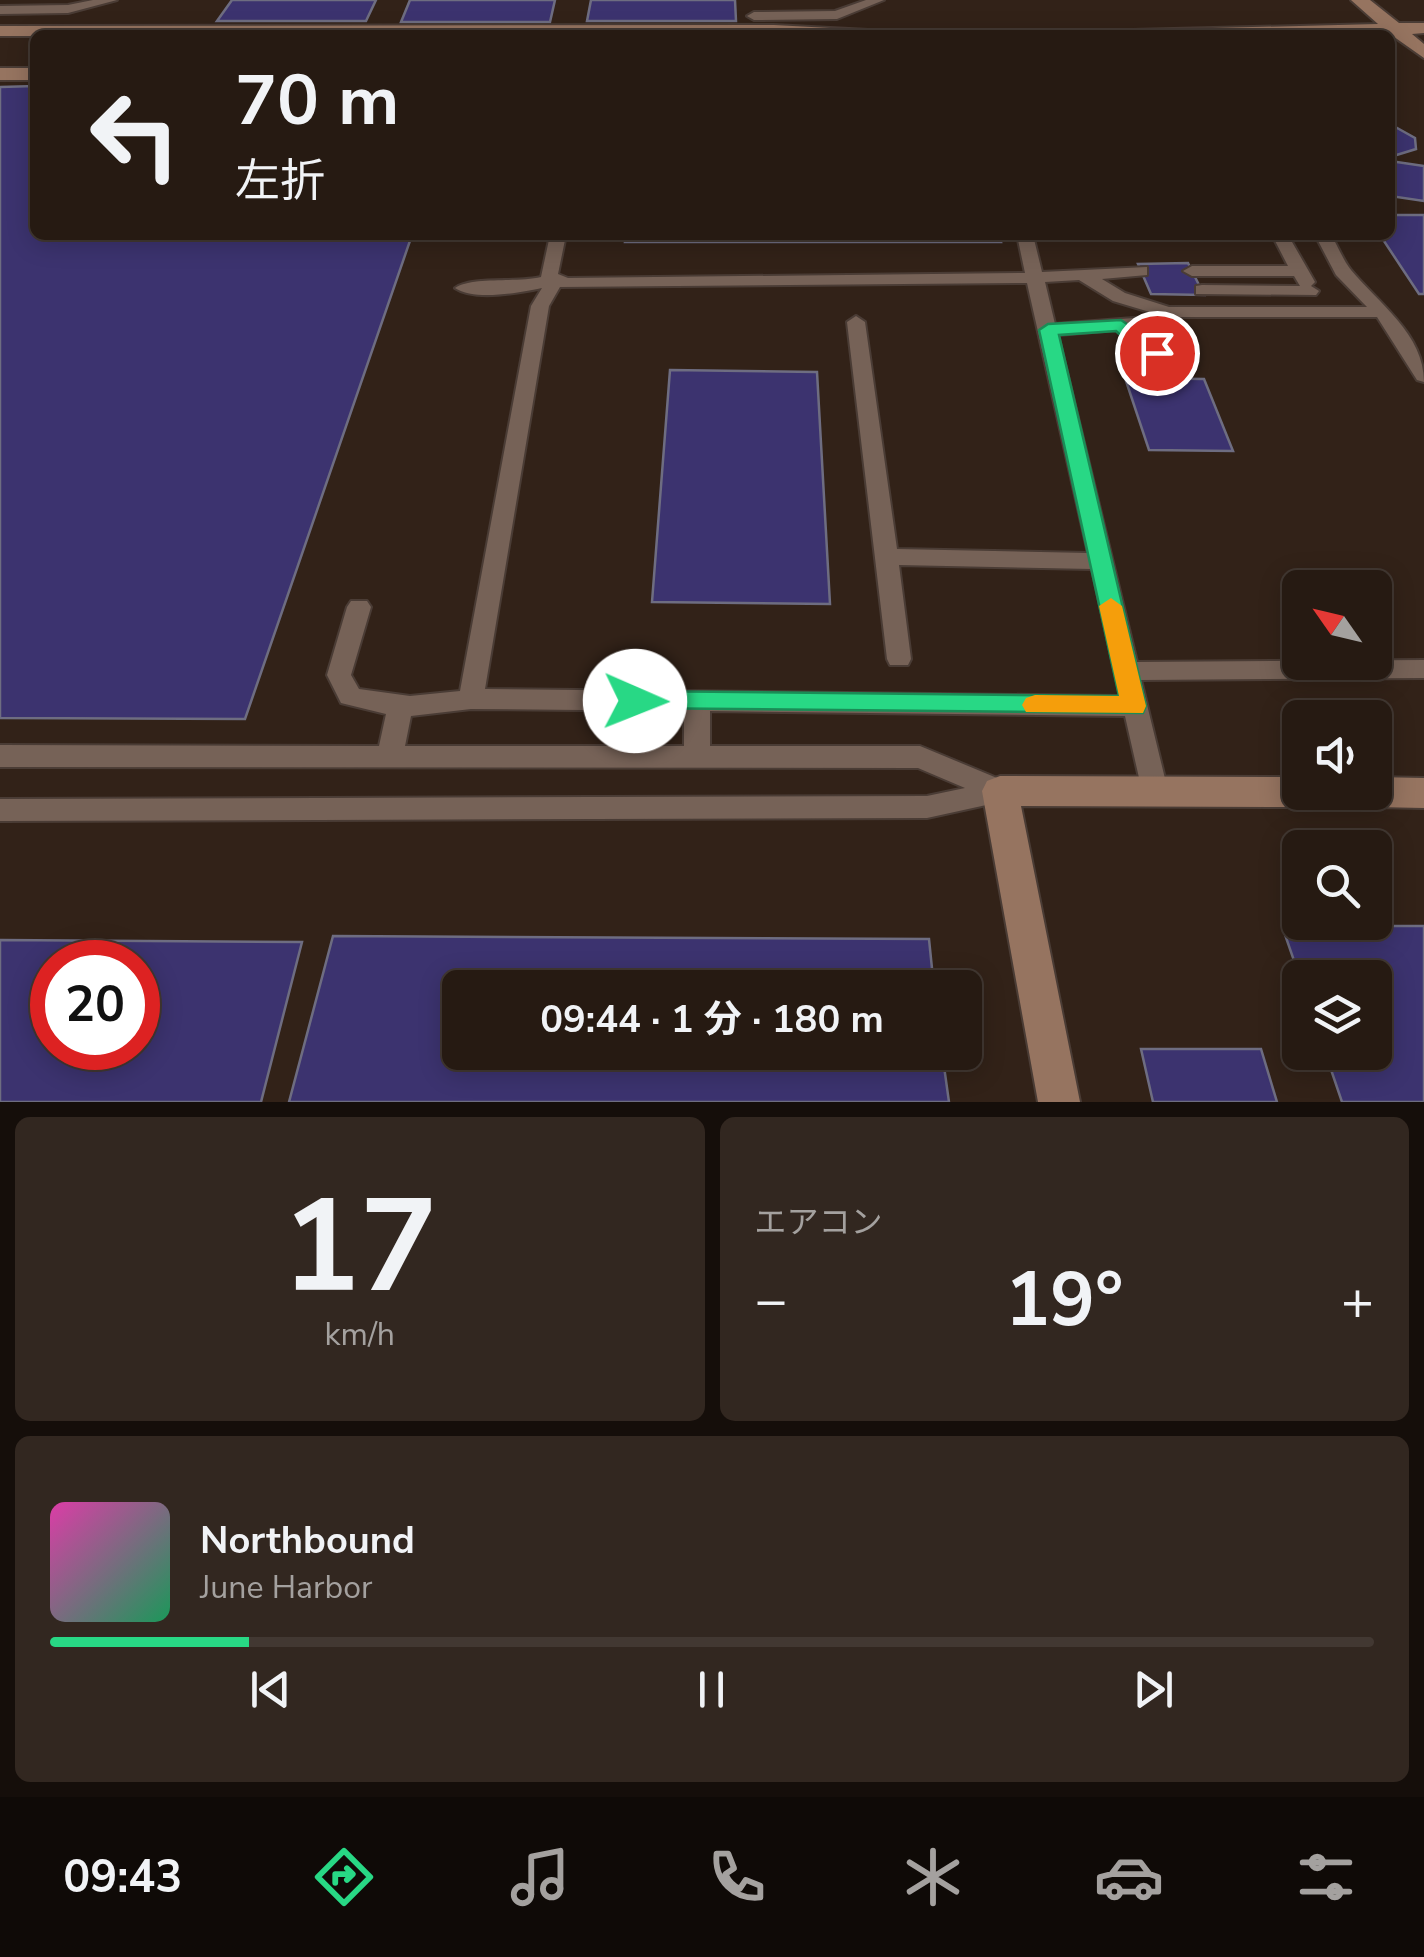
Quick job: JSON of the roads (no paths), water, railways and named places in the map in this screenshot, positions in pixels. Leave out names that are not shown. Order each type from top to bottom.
[{"type":"street","points":[[1360,0],[1385,30]]},
{"type":"street","points":[[1395,37],[1424,28]]},
{"type":"street","points":[[0,31],[30,31]]},
{"type":"street","points":[[1395,39],[1421,48],[1424,72]]},
{"type":"street","points":[[0,45],[30,45]]},
{"type":"street","points":[[0,60],[30,60]]},
{"type":"street","points":[[0,74],[30,74]]},
{"type":"street","points":[[1060,1102],[1000,791],[1282,792]]},
{"type":"street","points":[[1392,792],[1424,792]]},
{"type":"lane","points":[[0,10],[68,10],[111,0]]},
{"type":"lane","points":[[754,16],[838,14],[878,0]]},
{"type":"lane","points":[[557,240],[549,276],[566,283],[1034,280],[1141,271]]},
{"type":"lane","points":[[1026,240],[1154,791]]},
{"type":"lane","points":[[1283,240],[1322,312]]},
{"type":"lane","points":[[1325,240],[1342,271],[1383,312],[1424,376]]},
{"type":"lane","points":[[1192,271],[1300,271]]},
{"type":"lane","points":[[1085,276],[1133,290],[1150,290]]},
{"type":"lane","points":[[1085,276],[1118,297],[1168,312],[1383,312]]},
{"type":"lane","points":[[464,288],[522,287],[556,280]]},
{"type":"lane","points":[[471,699],[540,306],[556,280]]},
{"type":"lane","points":[[1202,290],[1310,291]]},
{"type":"lane","points":[[1048,330],[1151,322],[1168,312]]},
{"type":"lane","points":[[856,322],[898,660]]},
{"type":"lane","points":[[1121,326],[1157,353],[1168,374]]},
{"type":"lane","points":[[887,557],[1100,560]]},
{"type":"lane","points":[[360,607],[339,675],[350,696],[375,705],[444,705],[471,699],[1134,706]]},
{"type":"lane","points":[[1125,670],[1424,669]]},
{"type":"lane","points":[[696,702],[697,756]]},
{"type":"lane","points":[[390,756],[401,705]]},
{"type":"lane","points":[[0,756],[920,757],[1000,791]]},
{"type":"lane","points":[[0,810],[928,808],[1000,791]]}]
